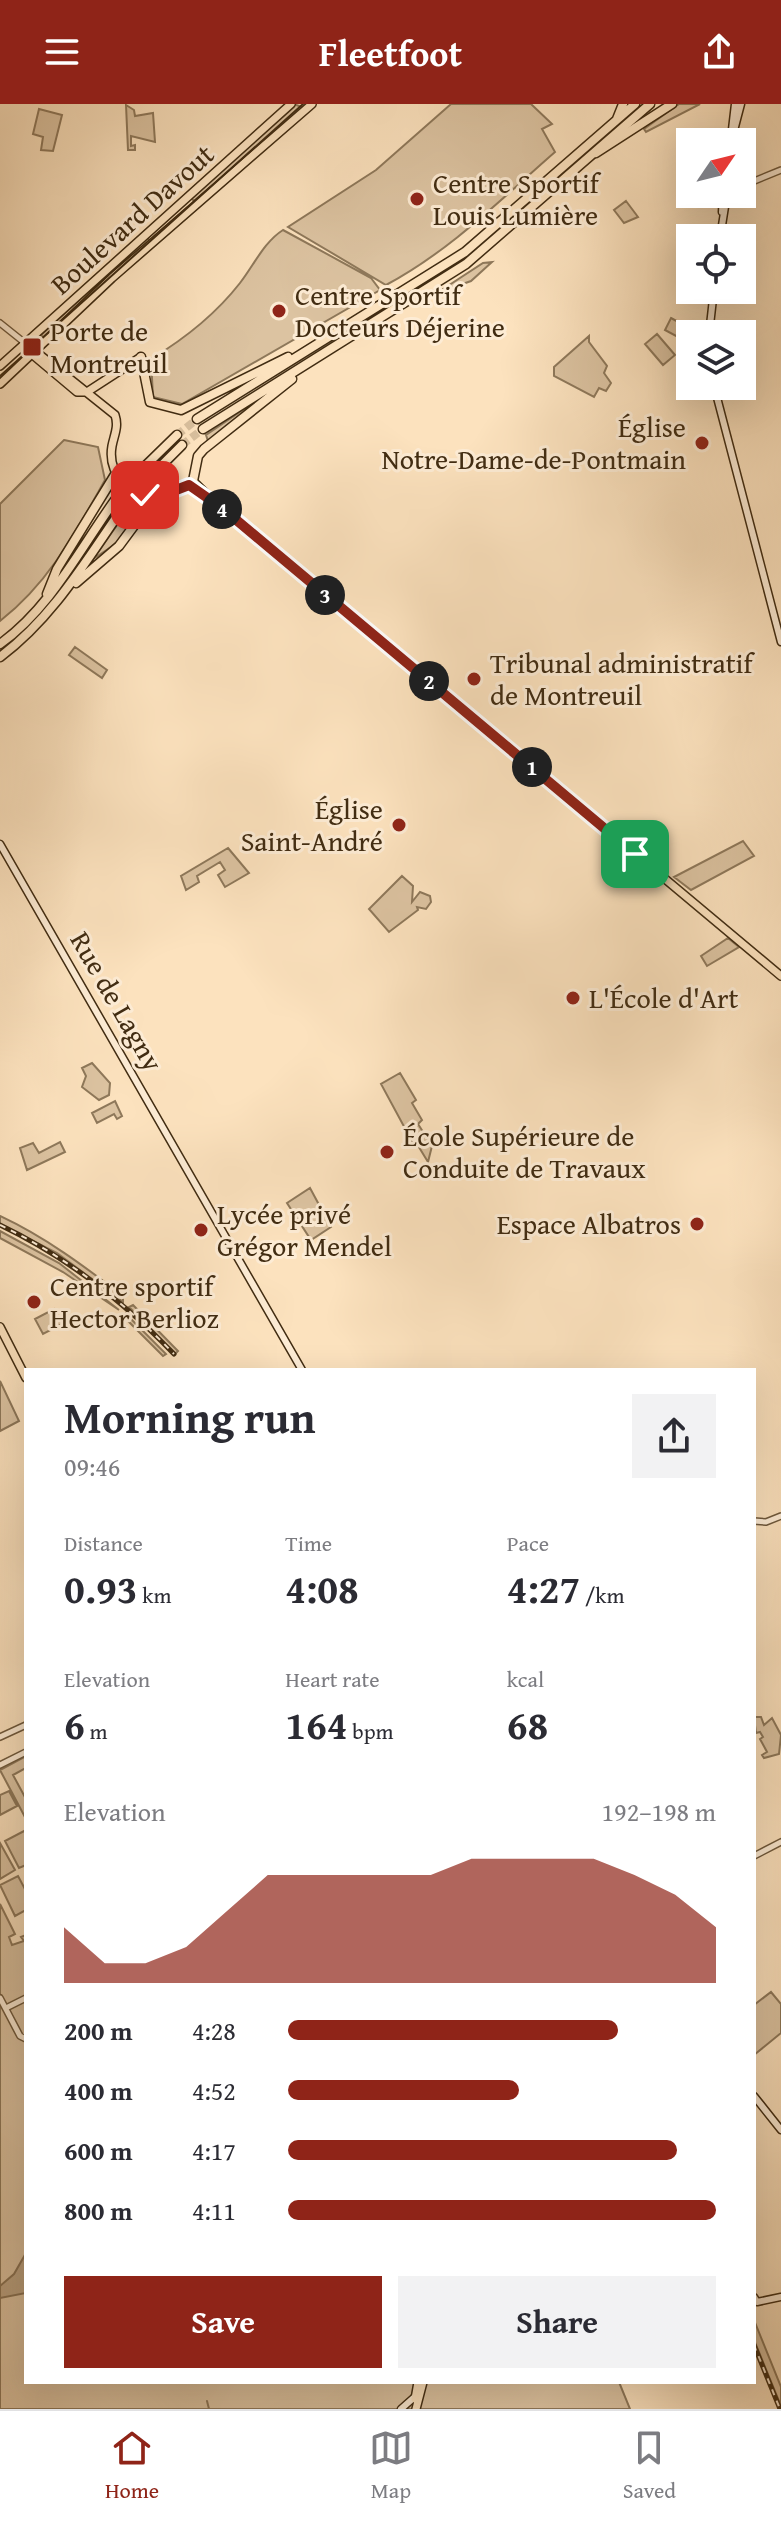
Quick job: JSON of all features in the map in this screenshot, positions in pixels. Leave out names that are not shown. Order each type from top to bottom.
[{"type":"highway","points":[[617,120],[623,104]]},
{"type":"highway","points":[[197,419],[465,252],[635,104]]},
{"type":"highway","points":[[203,429],[466,264],[650,104]]},
{"type":"highway","points":[[596,153],[672,104]]},
{"type":"highway","points":[[141,357],[148,399],[156,405],[181,410],[244,376],[318,344]]},
{"type":"highway","points":[[189,483],[198,456],[204,449],[341,345]]},
{"type":"highway","points":[[135,476],[177,435]]},
{"type":"highway","points":[[146,481],[182,445]]},
{"type":"highway","points":[[43,604],[57,569],[116,473]]},
{"type":"highway","points":[[0,644],[18,631],[43,604],[118,496]]},
{"type":"highway","points":[[62,596],[119,546],[156,496]]},
{"type":"highway","points":[[0,657],[24,640],[62,596],[127,502]]},
{"type":"main road","name":"Boulevard Davout","points":[[0,366],[291,104]]},
{"type":"main road","name":"Boulevard Davout","points":[[0,384],[102,288],[312,104]]},
{"type":"main road","points":[[732,128],[735,104]]},
{"type":"main road","points":[[735,128],[741,104]]},
{"type":"main road","points":[[25,343],[77,392],[87,392],[141,357]]},
{"type":"main road","points":[[87,392],[115,415],[117,428],[111,453],[116,473],[135,492],[156,496],[189,483],[781,976]]},
{"type":"main road","points":[[718,400],[781,642]]},
{"type":"main road","name":"Rue de Lagny","points":[[0,844],[301,1368]]},
{"type":"main road","points":[[0,1327],[24,1374]]},
{"type":"main road","points":[[756,2099],[781,2130]]},
{"type":"main road","points":[[756,2299],[781,2297]]},
{"type":"main road","points":[[401,2409],[418,2384]]},
{"type":"main road","points":[[416,2409],[420,2384]]},
{"type":"main road","points":[[406,2400],[418,2393]]},
{"type":"street","points":[[756,180],[780,171]]},
{"type":"street","points":[[0,323],[25,343]]},
{"type":"street","points":[[756,1521],[766,1522],[781,1516]]},
{"type":"street","points":[[0,1737],[24,1726]]},
{"type":"street","points":[[0,1765],[24,1753]]},
{"type":"street","points":[[756,1855],[781,1842]]},
{"type":"street","points":[[0,1998],[24,2037]]},
{"type":"street","points":[[6,2008],[24,1999]]},
{"type":"shaded area","points":[[294,104],[304,108],[194,201],[191,198]]},
{"type":"shaded area","name":"Centre Sportif Louis Lumière","points":[[451,104],[531,104],[552,124],[542,129],[555,152],[453,240],[386,285],[288,227],[376,170]]},
{"type":"shaded area","points":[[679,104],[700,104],[646,132],[644,129]]},
{"type":"shaded area","points":[[126,105],[134,110],[135,116],[153,113],[155,142],[131,136],[131,146],[135,145],[135,150],[128,150]]},
{"type":"shaded area","points":[[39,109],[62,115],[53,151],[41,150],[43,137],[33,134]]},
{"type":"shaded area","points":[[626,201],[638,217],[624,223],[614,210]]},
{"type":"shaded area","name":"Centre Sportif Docteurs Déjerine","points":[[283,230],[371,278],[380,290],[182,404],[153,397],[151,359],[210,316],[240,283],[265,247]]},
{"type":"shaded area","points":[[147,237],[150,241],[44,338],[41,335]]},
{"type":"shaded area","points":[[492,262],[471,281],[437,293],[483,263]]},
{"type":"shaded area","points":[[671,318],[676,321],[676,336],[665,330]]},
{"type":"shaded area","points":[[657,334],[675,355],[663,365],[645,344]]},
{"type":"shaded area","points":[[589,336],[589,342],[607,366],[604,373],[611,383],[606,391],[599,388],[594,397],[554,376],[554,367]]},
{"type":"shaded area","points":[[260,400],[208,441],[206,435]]},
{"type":"shaded area","points":[[64,440],[98,447],[105,480],[47,574],[0,621],[0,504]]},
{"type":"shaded area","points":[[132,504],[145,507],[117,543],[93,559]]},
{"type":"shaded area","points":[[75,647],[107,670],[102,678],[69,655]]},
{"type":"shaded area","points":[[743,841],[754,856],[691,890],[674,877]]},
{"type":"shaded area","points":[[228,848],[249,873],[225,887],[218,875],[225,870],[220,862],[197,876],[199,882],[186,890],[181,876]]},
{"type":"shaded area","points":[[402,876],[413,886],[412,902],[420,892],[430,896],[431,902],[426,909],[417,907],[418,910],[389,932],[369,909]]},
{"type":"shaded area","points":[[728,938],[739,947],[707,966],[701,956]]},
{"type":"shaded area","points":[[92,1063],[110,1083],[109,1095],[99,1100],[82,1087],[86,1076],[82,1068]]},
{"type":"shaded area","points":[[400,1073],[416,1100],[412,1103],[422,1120],[418,1124],[432,1146],[428,1162],[417,1144],[414,1145],[381,1084]]},
{"type":"shaded area","points":[[115,1101],[122,1116],[117,1119],[114,1114],[97,1123],[92,1113]]},
{"type":"shaded area","points":[[60,1142],[65,1152],[27,1170],[20,1148],[33,1143],[39,1153]]},
{"type":"shaded area","points":[[310,1188],[331,1227],[311,1240],[287,1203]]},
{"type":"shaded area","points":[[0,1216],[79,1263],[123,1296],[123,1302],[57,1253],[0,1224]]},
{"type":"shaded area","points":[[0,1231],[59,1263],[119,1310],[63,1272],[0,1238]]},
{"type":"shaded area","points":[[133,1305],[178,1351],[175,1354],[129,1307]]},
{"type":"shaded area","points":[[54,1309],[62,1324],[43,1334],[35,1319]]},
{"type":"shaded area","points":[[126,1314],[166,1354],[163,1356],[126,1319]]},
{"type":"shaded area","points":[[0,1381],[19,1421],[0,1431]]},
{"type":"shaded area","points":[[756,1717],[761,1717],[764,1725],[772,1718],[781,1735],[779,1754],[764,1758],[762,1755],[767,1752],[760,1732],[756,1733]]},
{"type":"shaded area","points":[[24,1757],[24,1769],[13,1775],[24,1795],[24,1815],[0,1770]]},
{"type":"shaded area","points":[[9,1791],[17,1806],[0,1815],[0,1795]]},
{"type":"shaded area","points":[[24,1831],[24,1866],[19,1868],[5,1841]]},
{"type":"shaded area","points":[[0,1843],[15,1870],[0,1879]]},
{"type":"shaded area","points":[[18,1876],[24,1887],[24,1911],[15,1916],[0,1885]]},
{"type":"shaded area","points":[[0,1904],[15,1934],[9,1937],[12,1945],[24,1941],[24,2384],[620,2384],[630,2409],[0,2409]]},
{"type":"shaded area","points":[[771,1992],[781,2004],[781,2033],[756,2053],[756,2003]]},
{"type":"shaded area","points":[[24,2256],[24,2293],[0,2298],[0,2286],[14,2274]]},
{"type":"shaded area","points":[[756,2325],[781,2387],[781,2406],[756,2345]]},
{"type":"waterway","points":[[207,2401],[209,2409]]},
{"type":"tunnel","points":[[177,435],[197,419]]},
{"type":"tunnel","points":[[182,445],[203,429]]},
{"type":"tunnel","points":[[127,502],[146,481]]},
{"type":"tram line","points":[[0,376],[303,104]]},
{"type":"railway","points":[[0,1225],[48,1251],[93,1282],[135,1316],[174,1354]]},
{"type":"railway","points":[[756,2350],[780,2409]]},
{"type":"place","name":"Centre Sportif Louis Lumière","points":[[417,199]]},
{"type":"place","name":"Centre Sportif Docteurs Déjerine","points":[[279,311]]},
{"type":"place","name":"Porte de Montreuil","points":[[32,347]]},
{"type":"place","name":"Église Notre-Dame-de-Pontmain","points":[[702,443]]},
{"type":"place","name":"Tribunal administratif de Montreuil","points":[[474,679]]},
{"type":"place","name":"Église Saint-André","points":[[399,825]]},
{"type":"place","name":"L'École d'Art","points":[[573,998]]},
{"type":"place","name":"École Supérieure de Conduite de Travaux","points":[[387,1152]]},
{"type":"place","name":"Espace Albatros","points":[[697,1224]]},
{"type":"place","name":"Lycée privé Grégor Mendel","points":[[201,1230]]},
{"type":"place","name":"Centre sportif Hector Berlioz","points":[[34,1302]]},
{"type":"route","points":[[145,495],[163,495],[189,485],[212,504],[222,508],[635,854]]}]
